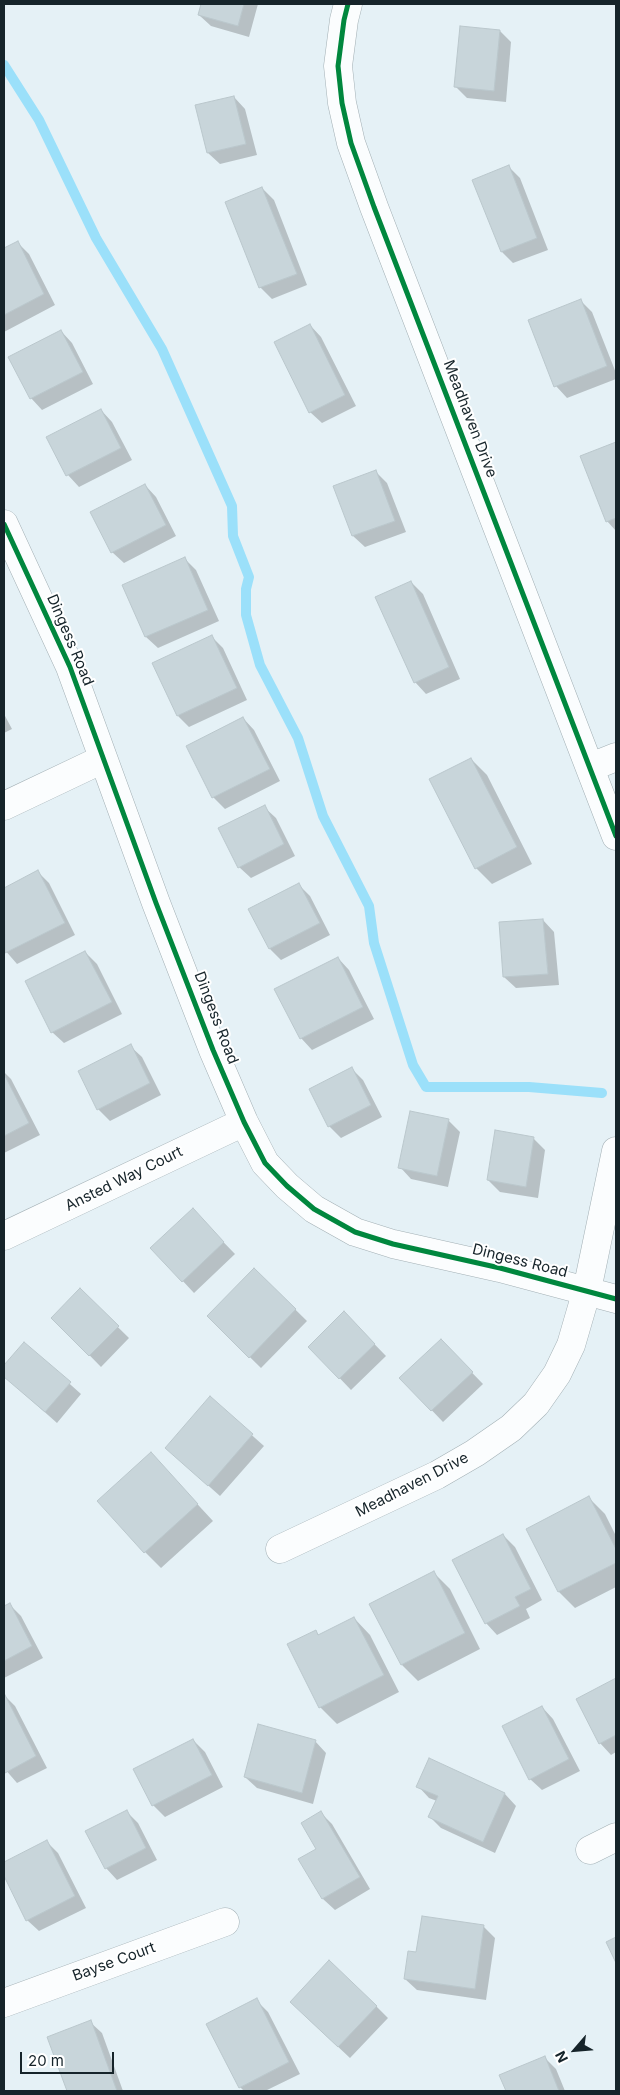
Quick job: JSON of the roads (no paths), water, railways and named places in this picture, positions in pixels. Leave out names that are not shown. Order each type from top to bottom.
[{"type":"street","name":"Meadhaven Drive","points":[[348,4],[338,66],[342,103],[351,142],[374,207],[616,836]]},
{"type":"street","name":"Dingess Road","points":[[4,524],[66,659],[213,1050],[244,1122],[265,1164],[314,1209],[355,1232],[393,1244],[587,1290],[616,1299]]},
{"type":"street","points":[[591,767],[616,758]]},
{"type":"street","points":[[4,806],[103,759]]},
{"type":"street","name":"Ansted Way Court","points":[[4,1236],[244,1122]]},
{"type":"street","name":"Meadhaven Drive","points":[[280,1549],[437,1475],[475,1453],[511,1428],[536,1404],[557,1374],[571,1345],[587,1290],[616,1151]]},
{"type":"street","points":[[590,1850],[616,1837]]},
{"type":"street","name":"Bayse Court","points":[[4,2003],[225,1922]]},
{"type":"waterway","points":[[4,65],[39,120],[96,238],[162,349],[232,506],[233,536],[249,577],[246,589],[246,615],[260,665],[298,738],[323,816],[369,906],[374,943],[413,1065],[426,1087],[529,1087],[602,1093]]}]
